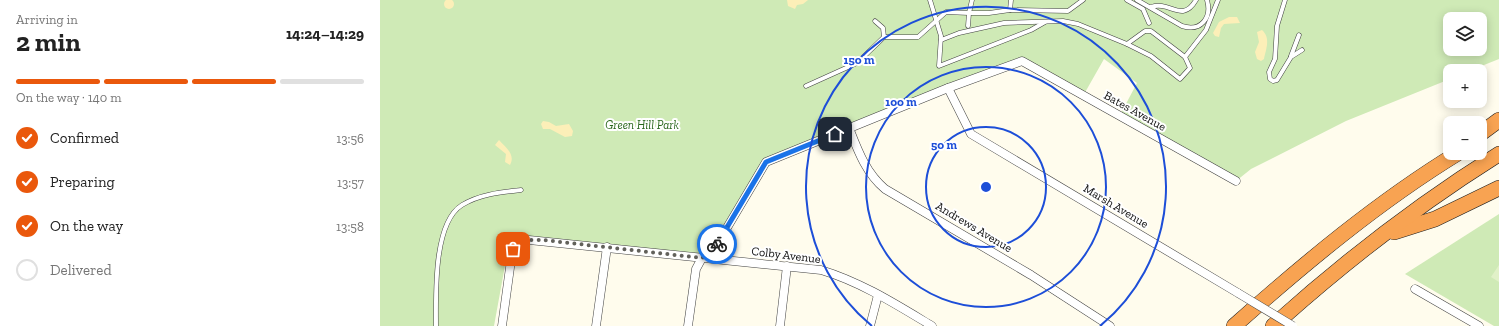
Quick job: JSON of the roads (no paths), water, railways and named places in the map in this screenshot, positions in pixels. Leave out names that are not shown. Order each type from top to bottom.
[{"type":"highway","points":[[1487,129],[1499,120]]},
{"type":"highway","points":[[1487,136],[1499,128]]},
{"type":"highway","points":[[1273,326],[1335,273],[1384,235],[1448,188],[1499,154]]},
{"type":"highway","points":[[1428,172],[1444,160]]},
{"type":"highway","points":[[1234,326],[1308,262],[1386,200],[1447,160]]},
{"type":"highway","points":[[1384,235],[1435,219],[1499,188]]},
{"type":"street","name":"Bates Avenue","points":[[948,88],[1022,61],[1236,181]]},
{"type":"street","points":[[688,326],[696,269],[702,258],[715,248],[766,162],[948,88]]},
{"type":"street","name":"Marsh Avenue","points":[[948,88],[971,134],[1293,326]]},
{"type":"street","name":"Andrews Avenue","points":[[849,128],[867,170],[874,180],[885,189],[1031,275],[1110,326]]},
{"type":"street","name":"Colby Avenue","points":[[502,326],[512,253],[515,245],[529,240],[821,270],[838,275],[878,294],[932,326]]},
{"type":"street","points":[[596,326],[607,247]]},
{"type":"street","points":[[780,326],[787,266]]},
{"type":"street","points":[[1415,289],[1479,326]]},
{"type":"street","points":[[870,326],[878,294]]},
{"type":"lane","points":[[930,0],[937,20],[941,40],[939,66],[1031,30],[1046,22]]},
{"type":"lane","points":[[968,26],[972,0]]},
{"type":"lane","points":[[1010,10],[1011,0]]},
{"type":"lane","points":[[806,86],[857,63],[884,37],[918,37],[946,12],[989,14],[1010,10],[1068,11],[1082,0]]},
{"type":"lane","points":[[1127,0],[1142,9],[1149,23]]},
{"type":"lane","points":[[1137,0],[1175,22],[1190,28],[1199,25],[1208,18],[1209,8],[1207,0]]},
{"type":"lane","points":[[1151,7],[1160,6],[1184,12],[1190,10],[1196,0]]},
{"type":"lane","points":[[1185,57],[1206,30],[1218,0]]},
{"type":"lane","points":[[1286,0],[1277,26],[1274,59],[1269,76],[1271,80],[1277,80],[1291,57],[1299,35]]},
{"type":"lane","points":[[875,21],[883,28],[884,37]]},
{"type":"lane","points":[[941,40],[959,32],[1004,23],[1063,21],[1078,24],[1127,44],[1151,56],[1180,78],[1190,68],[1185,57],[1151,31],[1145,31],[1127,44]]},
{"type":"lane","points":[[1291,57],[1302,50]]},
{"type":"lane","points":[[436,326],[442,234],[452,214],[462,205],[475,199],[500,192],[521,190]]},
{"type":"park label","name":"Green Hill Park","points":[[642,125]]}]
